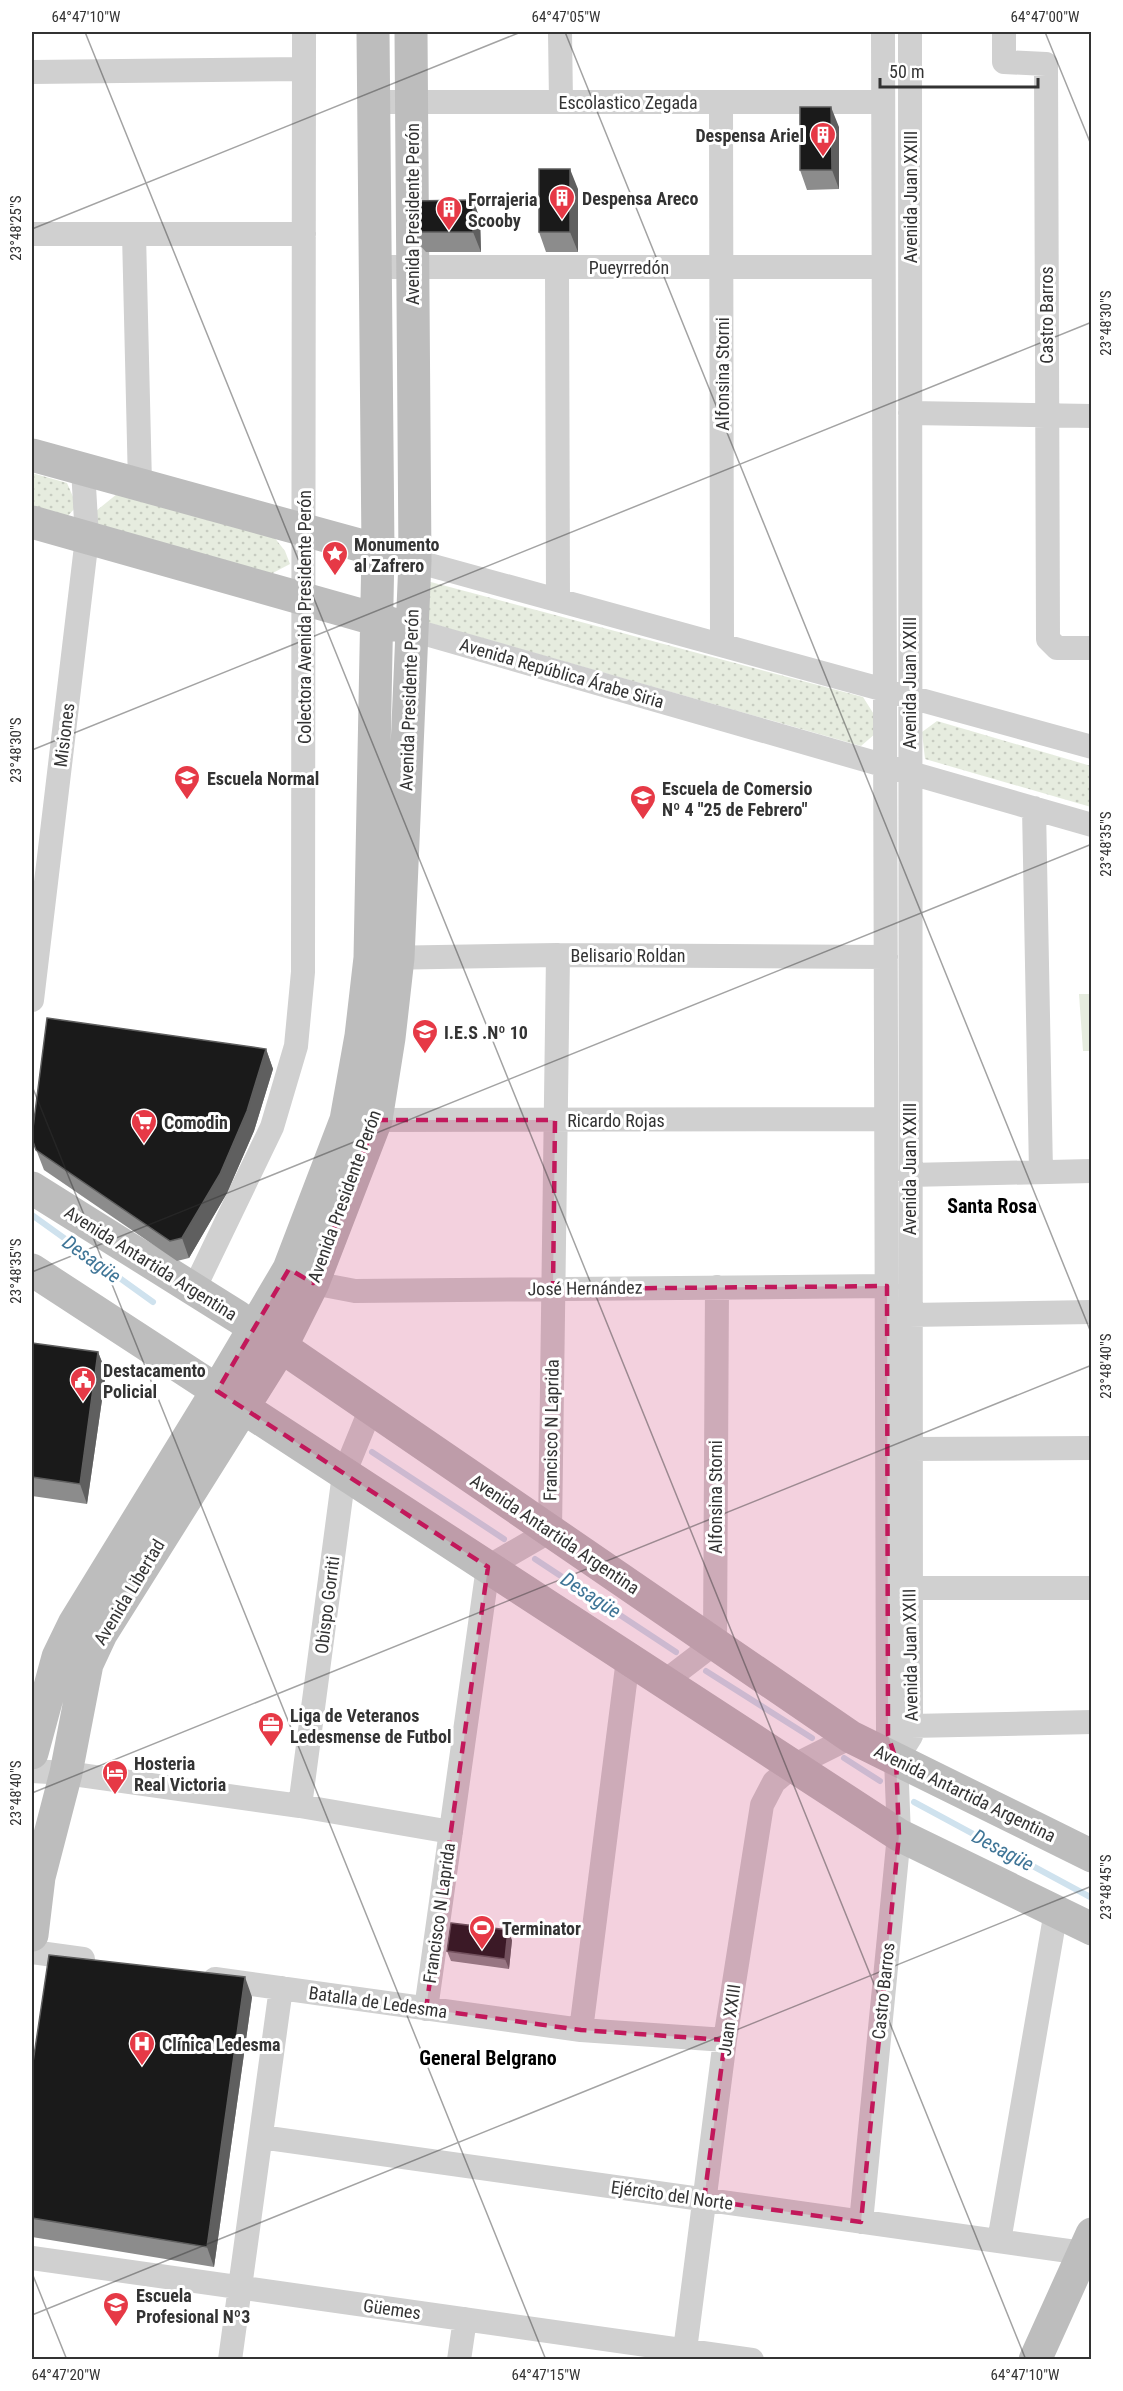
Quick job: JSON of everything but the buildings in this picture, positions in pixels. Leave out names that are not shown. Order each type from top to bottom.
[{"type":"street","name":"Colectora Avenida Presidente Perón","points":[[194,1289],[272,1127],[296,1046],[303,972],[304,32]]},
{"type":"street","name":"Avenida Presidente Perón","points":[[281,1347],[301,1276],[361,1120],[389,1038],[384,958],[376,620],[378,550],[373,32]]},
{"type":"street","name":"Avenida Presidente Perón","points":[[384,958],[412,630],[415,561],[411,32]]},
{"type":"street","points":[[560,32],[561,102]]},
{"type":"street","name":"Avenida Juan XXIII","points":[[883,32],[888,1735],[896,1760]]},
{"type":"street","name":"Avenida Juan XXIII","points":[[896,1760],[911,1736],[909,1588],[910,32]]},
{"type":"street","name":"Castro Barros","points":[[1004,32],[1004,62],[1046,64],[1048,639],[1057,648],[1092,648]]},
{"type":"street","points":[[32,72],[304,69]]},
{"type":"street","name":"Escolastico Zegada","points":[[373,102],[883,102]]},
{"type":"street","name":"Alfonsina Storni","points":[[722,102],[722,645]]},
{"type":"street","points":[[32,234],[304,234]]},
{"type":"street","points":[[134,234],[140,484]]},
{"type":"street","name":"Pueyrredón","points":[[375,267],[884,267]]},
{"type":"street","points":[[557,267],[558,600]]},
{"type":"street","points":[[909,413],[1092,416]]},
{"type":"street","points":[[32,454],[1092,747]]},
{"type":"street","name":"Misiones","points":[[32,1000],[87,538],[83,469]]},
{"type":"street","name":"Avenida República Árabe Siria","points":[[32,522],[1092,825]]},
{"type":"street","points":[[1034,808],[1041,1172]]},
{"type":"street","name":"Belisario Roldan","points":[[384,958],[558,955],[886,957]]},
{"type":"street","name":"Francisco N Laprida","points":[[550,1531],[558,955]]},
{"type":"street","name":"Ricardo Rojas","points":[[361,1120],[886,1119]]},
{"type":"street","points":[[909,1175],[1092,1171]]},
{"type":"street","name":"Avenida Antartida Argentina","points":[[32,1188],[255,1328],[851,1737],[1092,1856]]},
{"type":"street","points":[[32,1270],[899,1835],[1092,1929]]},
{"type":"street","name":"Avenida Presidente Perón","points":[[255,1328],[301,1276]]},
{"type":"street","name":"José Hernández","points":[[301,1276],[355,1291],[887,1286]]},
{"type":"street","name":"Alfonsina Storni","points":[[714,1643],[717,1287]]},
{"type":"street","points":[[909,1315],[1092,1312]]},
{"type":"street","name":"Avenida Libertad","points":[[32,1935],[39,1877],[66,1773],[87,1665],[101,1634],[230,1400],[255,1328]]},
{"type":"street","name":"Avenida Libertad","points":[[32,1753],[58,1657],[74,1624],[230,1400],[281,1347]]},
{"type":"street","name":"Obispo Gorriti","points":[[300,1806],[344,1474],[371,1408]]},
{"type":"street","points":[[909,1449],[1092,1448]]},
{"type":"street","points":[[488,1568],[550,1531]]},
{"type":"street","name":"Francisco N Laprida","points":[[426,2009],[488,1568]]},
{"type":"street","points":[[909,1588],[1092,1588]]},
{"type":"street","points":[[664,1682],[714,1643]]},
{"type":"street","points":[[581,2030],[628,1659]]},
{"type":"street","points":[[911,1726],[1092,1722]]},
{"type":"street","name":"Juan XXIII","points":[[685,2350],[725,2040],[762,1804],[774,1782],[793,1766],[851,1737]]},
{"type":"street","name":"Castro Barros","points":[[861,2222],[899,1835],[896,1760]]},
{"type":"street","points":[[32,1772],[66,1773],[300,1806],[451,1832]]},
{"type":"street","points":[[999,2241],[1056,1911]]},
{"type":"street","points":[[32,1952],[111,1964]]},
{"type":"street","name":"Batalla de Ledesma","points":[[190,1975],[581,2030],[725,2040]]},
{"type":"street","points":[[231,2360],[281,1988]]},
{"type":"street","name":"Ejército del Norte","points":[[261,2137],[1089,2254]]},
{"type":"street","points":[[1035,2360],[1089,2254]]},
{"type":"street","points":[[1054,2360],[1089,2254]]},
{"type":"street","name":"Güemes","points":[[32,2258],[752,2360]]},
{"type":"street","points":[[459,2360],[465,2319]]},
{"type":"highlighted area","points":[[376,1120],[555,1120],[553,1289],[887,1286],[888,1735],[896,1760],[899,1835],[861,2222],[704,2200],[725,2040],[581,2030],[426,2009],[488,1567],[217,1391],[289,1269],[313,1283]]},
{"type":"shaded area","points":[[32,473],[67,483],[77,506],[62,522],[32,513]]},
{"type":"shaded area","points":[[117,494],[274,537],[285,551],[290,564],[267,576],[98,524],[96,511]]},
{"type":"shaded area","points":[[427,581],[863,697],[875,716],[876,733],[861,746],[422,621]]},
{"type":"shaded area","points":[[937,721],[1091,766],[1091,807],[925,759],[922,732]]},
{"type":"shaded area","points":[[1079,994],[1091,994],[1091,1051],[1083,1051]]},
{"type":"waterway","name":"Desagüe","points":[[32,1215],[153,1302]]},
{"type":"waterway","name":"Desagüe","points":[[372,1452],[504,1539]]},
{"type":"waterway","name":"Desagüe","points":[[535,1559],[676,1652]]},
{"type":"waterway","name":"Desagüe","points":[[706,1671],[812,1738]]},
{"type":"waterway","name":"Desagüe","points":[[844,1758],[880,1781]]},
{"type":"waterway","name":"Desagüe","points":[[914,1802],[1092,1898]]},
{"type":"place","name":"Despensa Ariel","points":[[823,158]]},
{"type":"place","name":"Despensa Areco","points":[[562,221]]},
{"type":"place","name":"Forrajeria Scooby","points":[[449,232]]},
{"type":"place","name":"Monumento al Zafrero","points":[[335,577]]},
{"type":"place","name":"Escuela Normal","points":[[187,801]]},
{"type":"place","name":"Escuela de Comersio Nº 4 \"25 de Febrero\"","points":[[643,821]]},
{"type":"place","name":"I.E.S .Nº 10","points":[[425,1055]]},
{"type":"place","name":"Comodin","points":[[144,1145]]},
{"type":"place","name":"Destacamento Policial","points":[[83,1403]]},
{"type":"place","name":"Liga de Veteranos Ledesmense de Futbol","points":[[271,1748]]},
{"type":"place","name":"Hosteria Real Victoria","points":[[115,1796]]},
{"type":"place","name":"Terminator","points":[[482,1951]]},
{"type":"place","name":"Clínica Ledesma","points":[[142,2067]]},
{"type":"place","name":"Escuela Profesional Nº3","points":[[116,2328]]},
{"type":"district","name":"Santa Rosa","points":[[992,1206]]},
{"type":"district","name":"General Belgrano","points":[[488,2058]]}]
